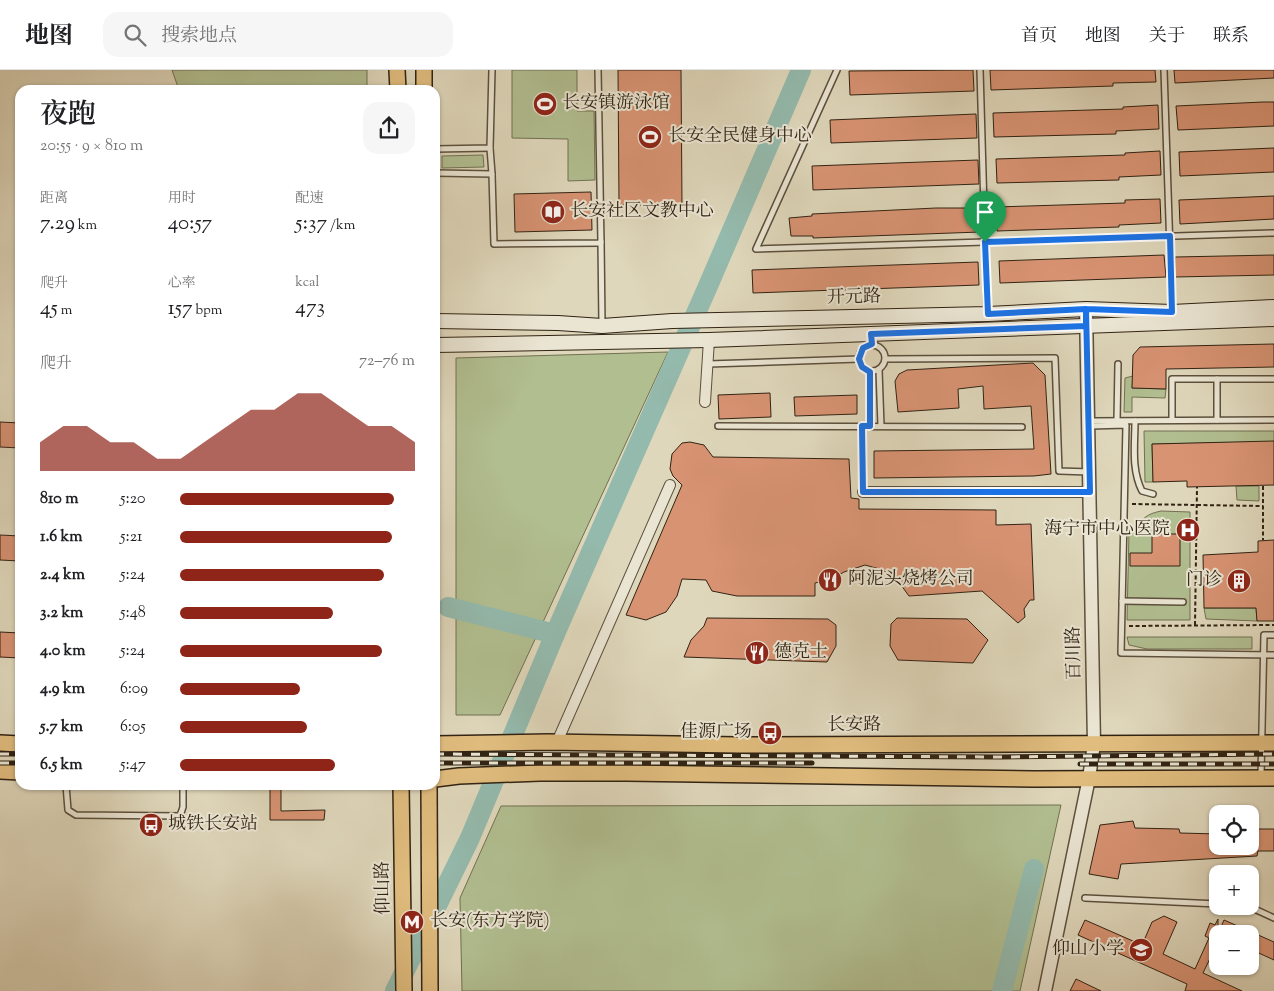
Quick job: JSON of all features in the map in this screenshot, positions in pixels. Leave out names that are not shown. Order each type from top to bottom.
[{"type":"main road","points":[[398,70],[398,85]]},
{"type":"main road","points":[[424,70],[424,85]]},
{"type":"main road","name":"开元路","points":[[440,321],[558,323],[602,326],[672,321],[988,314],[1086,309],[1172,312],[1274,307]]},
{"type":"main road","name":"开元路","points":[[440,345],[871,339],[1086,326],[1274,319]]},
{"type":"main road","name":"长安路","points":[[440,744],[552,742],[738,745],[1268,743]]},
{"type":"main road","points":[[0,743],[15,744]]},
{"type":"main road","points":[[0,771],[15,772]]},
{"type":"main road","points":[[440,778],[540,773],[1034,779],[1267,778]]},
{"type":"main road","name":"仰山路","points":[[401,790],[404,991]]},
{"type":"main road","points":[[429,790],[430,991]]},
{"type":"street","name":"百川路","points":[[1045,991],[1089,778],[1094,744],[1086,309]]},
{"type":"street","points":[[704,340],[708,364],[706,402]]},
{"type":"street","points":[[552,742],[670,485]]},
{"type":"street","points":[[863,492],[1090,492]]},
{"type":"lane","points":[[492,70],[490,148],[494,244],[601,243],[600,239]]},
{"type":"lane","points":[[598,70],[602,326]]},
{"type":"lane","points":[[837,70],[756,249],[1274,233]]},
{"type":"lane","points":[[980,70],[988,314]]},
{"type":"lane","points":[[1164,70],[1172,312]]},
{"type":"lane","points":[[440,149],[490,148]]},
{"type":"lane","points":[[440,173],[492,174]]},
{"type":"lane","points":[[871,339],[880,347],[886,359],[879,370],[870,372],[862,367],[859,359],[863,348],[871,339]]},
{"type":"lane","points":[[886,359],[1055,358],[1059,471],[1090,472]]},
{"type":"lane","points":[[708,364],[859,359]]},
{"type":"lane","points":[[1117,421],[1118,364]]},
{"type":"lane","points":[[879,370],[881,426]]},
{"type":"lane","points":[[870,372],[870,426]]},
{"type":"lane","points":[[1172,420],[1172,379],[1274,379]]},
{"type":"lane","points":[[1217,379],[1217,420]]},
{"type":"lane","points":[[1089,423],[1135,420],[1274,420]]},
{"type":"lane","points":[[1135,420],[1134,463],[1137,481],[1142,491],[1153,494]]},
{"type":"lane","points":[[1089,423],[1126,425],[1121,653],[1274,655]]},
{"type":"lane","points":[[718,426],[1022,427]]},
{"type":"lane","points":[[862,426],[863,492]]},
{"type":"lane","points":[[1122,601],[1183,602]]},
{"type":"lane","points":[[1267,778],[1268,743],[1264,635],[1274,635]]},
{"type":"lane","points":[[66,790],[68,810],[76,815],[171,816],[180,816],[182,813],[183,790]]},
{"type":"lane","points":[[1085,898],[1209,904]]},
{"type":"lane","points":[[1259,911],[1274,918]]},
{"type":"path","points":[[1263,486],[1264,540]]},
{"type":"path","points":[[1195,626],[1196,487]]},
{"type":"path","points":[[1125,504],[1263,506]]},
{"type":"path","points":[[1122,626],[1274,625]]},
{"type":"green space","points":[[172,70],[367,70],[367,85],[177,85]]},
{"type":"green space","name":"长安镇游泳馆","points":[[512,70],[577,70],[577,111],[594,111],[595,180],[568,181],[568,139],[512,138]]},
{"type":"green space","points":[[483,155],[484,167],[442,168],[442,156]]},
{"type":"green space","points":[[668,352],[500,715],[456,715],[456,358]]},
{"type":"green space","points":[[1133,376],[1132,388],[1166,389],[1165,398],[1132,397],[1132,412],[1124,412],[1125,378]]},
{"type":"green space","points":[[1144,431],[1274,431],[1274,442],[1152,444],[1153,482],[1145,482]]},
{"type":"green space","points":[[1236,486],[1259,486],[1259,501],[1237,500]]},
{"type":"green space","points":[[1161,511],[1190,512],[1190,620],[1127,620],[1129,532],[1137,531],[1145,517]]},
{"type":"green space","points":[[1204,608],[1256,608],[1257,621],[1206,619]]},
{"type":"green space","points":[[1127,637],[1252,637],[1252,649],[1147,649],[1129,645]]},
{"type":"green space","points":[[1061,805],[1020,991],[462,991],[460,898],[501,806]]},
{"type":"building","name":"长安全民健身中心","points":[[618,70],[681,70],[682,205],[619,205]]},
{"type":"building","points":[[973,70],[974,91],[850,95],[849,71]]},
{"type":"building","points":[[990,70],[1155,70],[1156,82],[1113,83],[1113,86],[991,90]]},
{"type":"building","points":[[1174,70],[1274,70],[1274,78],[1175,83]]},
{"type":"building","points":[[1274,102],[1274,126],[1178,130],[1176,106]]},
{"type":"building","points":[[1158,105],[1159,129],[1116,131],[1116,134],[994,137],[993,113],[1123,109],[1123,107]]},
{"type":"building","points":[[976,114],[977,138],[831,143],[830,120]]},
{"type":"building","points":[[1274,148],[1274,172],[1180,176],[1179,152]]},
{"type":"building","points":[[1160,151],[1161,175],[1119,177],[1119,180],[997,183],[996,159],[1125,155],[1125,153]]},
{"type":"building","points":[[978,160],[979,184],[813,190],[812,166]]},
{"type":"building","name":"长安社区文教中心","points":[[591,192],[592,230],[515,232],[514,194]]},
{"type":"building","points":[[1274,196],[1274,219],[1180,224],[1179,200]]},
{"type":"building","points":[[1160,199],[1161,223],[1119,225],[1119,227],[997,231],[996,207],[1125,203],[1125,200]]},
{"type":"building","points":[[936,208],[978,208],[980,232],[813,238],[813,236],[791,236],[789,218],[812,216],[812,214]]},
{"type":"building","points":[[1164,255],[1166,277],[1000,283],[999,261]]},
{"type":"building","points":[[1274,255],[1274,275],[1175,277],[1175,257]]},
{"type":"building","points":[[978,262],[979,285],[753,293],[752,270]]},
{"type":"building","points":[[1274,344],[1274,367],[1166,369],[1166,389],[1132,388],[1133,355],[1140,347]]},
{"type":"building","points":[[1033,363],[1045,375],[1051,474],[1034,476],[874,478],[874,451],[1034,449],[1031,406],[984,409],[983,386],[958,389],[959,408],[898,412],[895,381],[899,374],[907,370]]},
{"type":"building","points":[[770,393],[771,417],[719,419],[718,395]]},
{"type":"building","points":[[857,395],[857,414],[795,416],[794,397]]},
{"type":"building","points":[[0,422],[15,423],[15,448],[0,447]]},
{"type":"building","points":[[1274,441],[1274,485],[1187,487],[1187,481],[1153,482],[1152,444]]},
{"type":"building","points":[[690,442],[704,445],[713,457],[849,459],[851,498],[859,499],[859,509],[996,510],[996,525],[1031,524],[1034,600],[1030,600],[1024,609],[1025,617],[1018,623],[982,591],[909,596],[901,585],[883,570],[865,565],[844,572],[830,580],[815,583],[815,596],[737,596],[712,591],[706,580],[682,579],[677,596],[666,612],[646,620],[626,615],[682,485],[673,476],[670,469],[672,454],[682,443]]},
{"type":"building","points":[[1152,534],[1180,534],[1180,566],[1130,566],[1130,553],[1152,553]]},
{"type":"building","points":[[0,535],[15,536],[15,561],[0,560]]},
{"type":"building","name":"门诊","points":[[1274,540],[1274,621],[1257,621],[1256,608],[1204,608],[1203,555],[1258,552],[1258,541]]},
{"type":"building","points":[[707,618],[828,619],[836,625],[836,646],[827,662],[684,657],[691,640],[704,626]]},
{"type":"building","points":[[897,618],[967,619],[988,640],[973,663],[898,660],[890,646],[891,624]]},
{"type":"building","points":[[0,632],[15,633],[15,658],[0,657]]},
{"type":"building","points":[[270,790],[281,790],[281,811],[325,810],[324,820],[270,820]]},
{"type":"building","points":[[1133,821],[1135,828],[1179,829],[1180,833],[1209,834],[1209,855],[1257,855],[1121,864],[1118,879],[1089,874],[1100,825]]},
{"type":"building","points":[[1259,829],[1274,829],[1274,851],[1259,851]]},
{"type":"building","points":[[1164,916],[1177,922],[1163,954],[1195,969],[1209,938],[1209,961],[1203,973],[1242,991],[1185,991],[1187,984],[1078,935],[1085,920],[1142,945],[1152,922]]},
{"type":"building","points":[[1224,920],[1235,925],[1222,925]]},
{"type":"building","points":[[1209,926],[1209,938],[1205,936]]},
{"type":"building","points":[[1259,935],[1274,942],[1274,960],[1259,953]]},
{"type":"building","points":[[1076,979],[1101,991],[1070,991]]},
{"type":"waterway","points":[[395,991],[470,838],[555,634],[801,70]]},
{"type":"waterway","points":[[448,607],[555,634]]},
{"type":"waterway","points":[[1002,991],[1034,869]]},
{"type":"railway","points":[[0,754],[15,754]]},
{"type":"railway","points":[[440,754],[1001,757],[1274,754]]},
{"type":"railway","points":[[0,763],[15,763]]},
{"type":"railway","points":[[440,763],[812,763]]},
{"type":"railway","points":[[1080,764],[1274,764]]},
{"type":"place","name":"长安镇游泳馆","points":[[545,104]]},
{"type":"place","name":"长安全民健身中心","points":[[650,137]]},
{"type":"place","name":"长安社区文教中心","points":[[553,212]]},
{"type":"place","name":"海宁市中心医院","points":[[1188,530]]},
{"type":"place","name":"阿泥头烧烤公司","points":[[830,580]]},
{"type":"place","name":"门诊","points":[[1239,581]]},
{"type":"place","name":"德克士","points":[[757,653]]},
{"type":"place","name":"佳源广场","points":[[770,733]]},
{"type":"place","name":"城铁长安站","points":[[151,825]]},
{"type":"place","name":"长安(东方学院)","points":[[412,922]]},
{"type":"place","name":"仰山小学","points":[[1141,950]]},
{"type":"route","points":[[985,242],[988,314],[1086,309],[1090,492],[863,492],[862,426],[870,426],[870,372],[860,364],[859,355],[863,348],[872,344],[871,334],[1086,326],[1086,309],[1172,312],[1170,236],[985,242]]}]
